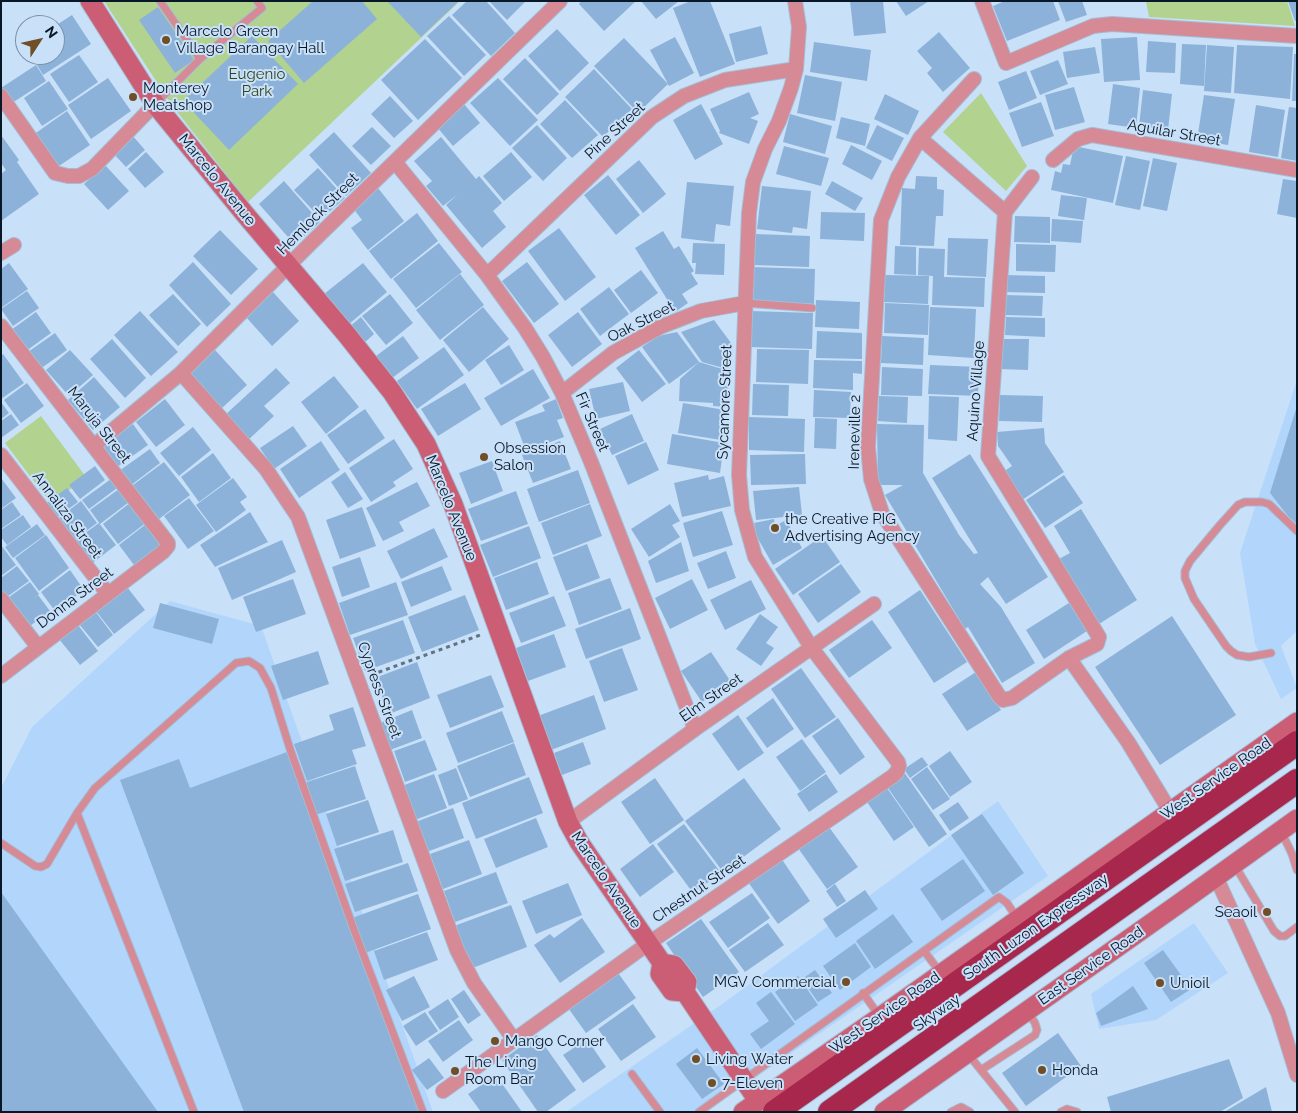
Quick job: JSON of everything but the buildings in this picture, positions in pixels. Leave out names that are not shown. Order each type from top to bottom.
[{"type":"highway","name":"South Luzon Expressway","points":[[759,1108],[1297,743]]},
{"type":"highway","name":"Skyway","points":[[797,1112],[1297,759]]},
{"type":"highway","name":"Skyway","points":[[830,1112],[1297,781]]},
{"type":"highway","points":[[845,1112],[1297,795]]},
{"type":"street","name":"Marcelo Avenue","points":[[90,1],[155,104],[347,335],[392,392],[426,444],[453,504],[568,822],[579,842],[662,963],[674,964],[687,982],[685,992],[743,1080],[759,1108]]},
{"type":"street","name":"Hemlock Street","points":[[95,445],[181,373],[560,1]]},
{"type":"street","name":"Sycamore Street","points":[[795,1],[799,27],[796,69],[779,120],[753,182],[749,213],[739,475],[742,510],[755,557],[811,647],[898,762],[899,766]]},
{"type":"street","points":[[982,1],[1006,63],[1093,26],[1112,24],[1297,36]]},
{"type":"street","name":"Pine Street","points":[[488,275],[652,117],[684,96],[725,80],[796,69]]},
{"type":"street","name":"Ireneville 2","points":[[974,79],[920,138],[898,177],[881,220],[868,447],[871,479],[882,513],[1003,700],[1012,698],[1069,658],[1097,644],[1099,637],[1097,632]]},
{"type":"street","points":[[1,96],[55,173],[79,176],[92,169],[155,104]]},
{"type":"street","name":"Aguilar Street","points":[[1053,160],[1078,139],[1092,135],[1297,170]]},
{"type":"street","points":[[920,138],[1005,212],[1032,177]]},
{"type":"street","name":"Fir Street","points":[[395,162],[488,275],[544,357],[562,393],[591,462],[695,729]]},
{"type":"street","name":"Aquino Village","points":[[1005,212],[988,456],[1097,632]]},
{"type":"street","points":[[1,253],[14,245]]},
{"type":"street","name":"Oak Street","points":[[562,393],[613,353],[660,327],[701,311],[745,303]]},
{"type":"street","name":"Maruja Street","points":[[1,326],[95,445],[167,540],[168,546]]},
{"type":"street","name":"Cypress Street","points":[[181,373],[266,469],[298,517],[458,950],[474,983],[514,1040]]},
{"type":"street","name":"Annaliza Street","points":[[1,455],[108,594]]},
{"type":"street","name":"Donna Street","points":[[1,676],[168,546]]},
{"type":"street","points":[[1,599],[38,647]]},
{"type":"street","name":"Elm Street","points":[[568,822],[695,729],[874,604]]},
{"type":"street","points":[[1069,658],[1128,742],[1170,811]]},
{"type":"street","name":"West Service Road","points":[[759,1108],[941,973],[1297,722]]},
{"type":"street","name":"Chestnut Street","points":[[443,1091],[648,943],[893,776],[899,766]]},
{"type":"street","name":"East Service Road","points":[[884,1112],[1297,819]]},
{"type":"street","points":[[1216,877],[1278,1013],[1297,1075]]},
{"type":"lane","points":[[160,1],[200,58]]},
{"type":"lane","points":[[155,104],[200,58],[262,8],[257,1]]},
{"type":"lane","points":[[745,303],[812,308]]},
{"type":"lane","points":[[1271,653],[1250,657],[1231,651],[1194,599],[1184,571],[1190,560],[1220,525],[1238,505],[1245,502],[1257,501],[1269,504],[1297,531]]},
{"type":"lane","points":[[1,843],[35,866],[41,867],[46,864],[77,813],[95,788],[236,663],[249,662],[260,668],[271,688],[290,749],[351,921],[423,1112]]},
{"type":"lane","points":[[77,813],[194,1112]]},
{"type":"lane","points":[[1280,830],[1292,854],[1297,870]]},
{"type":"lane","points":[[1234,864],[1274,931],[1280,936],[1285,936],[1297,927]]},
{"type":"lane","points":[[699,1112],[999,897],[1007,903],[1018,919]]},
{"type":"lane","points":[[924,951],[941,973]]},
{"type":"lane","points":[[863,993],[880,1017]]},
{"type":"lane","points":[[981,1070],[1035,1035],[1037,1030],[1035,1023],[1027,1011]]},
{"type":"lane","points":[[967,1053],[1015,1112]]},
{"type":"lane","points":[[632,1074],[660,1112]]},
{"type":"lane","points":[[951,1112],[961,1106],[970,1112]]},
{"type":"lane","points":[[1061,1112],[1067,1109],[1077,1112]]},
{"type":"path","points":[[358,680],[497,629]]},
{"type":"shaded area","points":[[1297,380],[1297,631],[1281,646],[1297,688],[1281,699],[1255,644],[1240,553]]},
{"type":"shaded area","points":[[170,601],[261,626],[433,1112],[1,1112],[1,788],[32,727]]},
{"type":"shaded area","points":[[998,801],[1048,876],[706,1112],[566,1112],[725,1002]]},
{"type":"shaded area","name":"Unioil","points":[[1194,923],[1228,973],[1156,1020],[1099,1029],[1091,994]]},
{"type":"green space","name":"Eugenio Park","points":[[104,1],[460,1],[248,202],[171,104]]},
{"type":"green space","points":[[1146,1],[1287,1],[1295,26],[1149,17]]},
{"type":"green space","points":[[981,93],[1027,166],[1006,191],[943,132]]},
{"type":"green space","points":[[41,416],[86,477],[51,504],[5,443]]},
{"type":"place","name":"Marcelo Green Village Barangay Hall","points":[[166,40]]},
{"type":"place","name":"Monterey Meatshop","points":[[133,97]]},
{"type":"place","name":"Obsession Salon","points":[[484,457]]},
{"type":"place","name":"the Creative PIG Advertising Agency","points":[[775,528]]},
{"type":"place","name":"Seaoil","points":[[1267,912]]},
{"type":"place","name":"MGV Commercial","points":[[846,982]]},
{"type":"place","name":"Unioil","points":[[1160,983]]},
{"type":"place","name":"Mango Corner","points":[[495,1041]]},
{"type":"place","name":"Living Water","points":[[696,1059]]},
{"type":"place","name":"Honda","points":[[1042,1070]]},
{"type":"place","name":"The Living Room Bar","points":[[455,1071]]},
{"type":"place","name":"7-Eleven","points":[[712,1083]]}]
